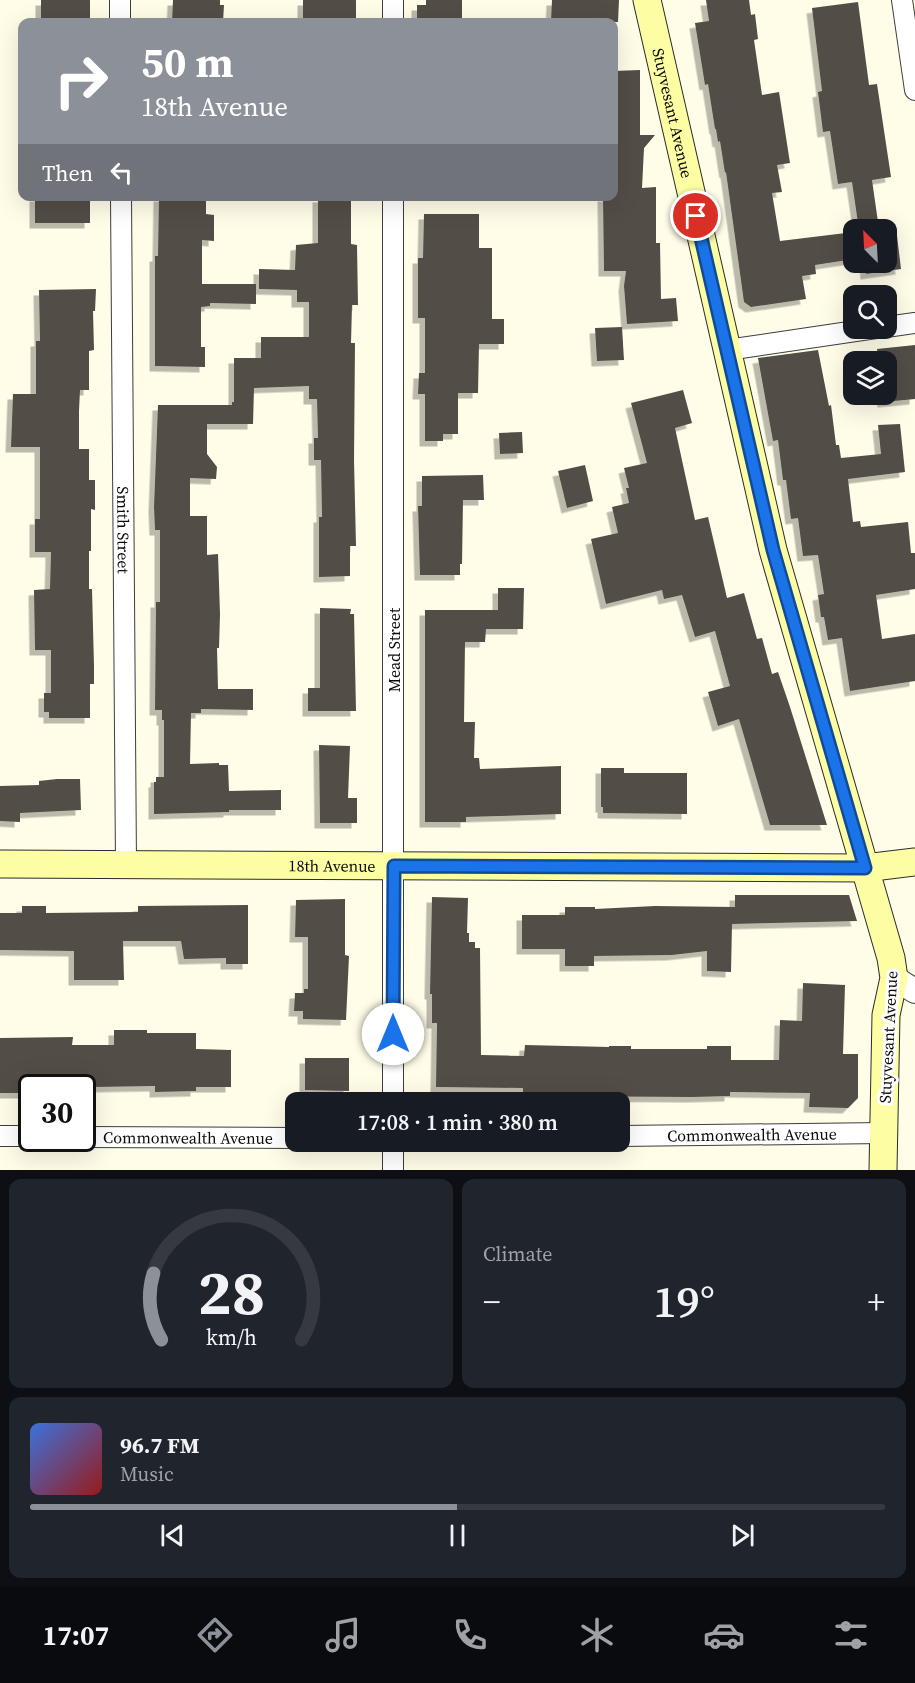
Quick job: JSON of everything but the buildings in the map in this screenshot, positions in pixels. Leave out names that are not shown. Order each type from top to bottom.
[{"type":"main road","name":"Stuyvesant Avenue","points":[[647,0],[773,550],[891,958],[905,985],[886,1014],[883,1170]]},
{"type":"main road","name":"18th Avenue","points":[[0,864],[865,868],[915,862]]},
{"type":"street","points":[[120,0],[120,18]]},
{"type":"street","points":[[393,0],[393,18]]},
{"type":"street","points":[[902,0],[915,90]]},
{"type":"street","name":"Smith Street","points":[[122,201],[126,864]]},
{"type":"street","name":"Mead Street","points":[[393,201],[393,1092]]},
{"type":"street","points":[[897,325],[915,323]]},
{"type":"street","points":[[727,350],[843,333]]},
{"type":"street","name":"Commonwealth Avenue","points":[[630,1136],[884,1133]]},
{"type":"street","points":[[0,1136],[18,1136]]},
{"type":"street","name":"Commonwealth Avenue","points":[[96,1137],[285,1138]]},
{"type":"street","points":[[393,1152],[393,1170]]},
{"type":"route","points":[[393,1034],[394,866],[865,868],[773,550],[696,216]]}]
